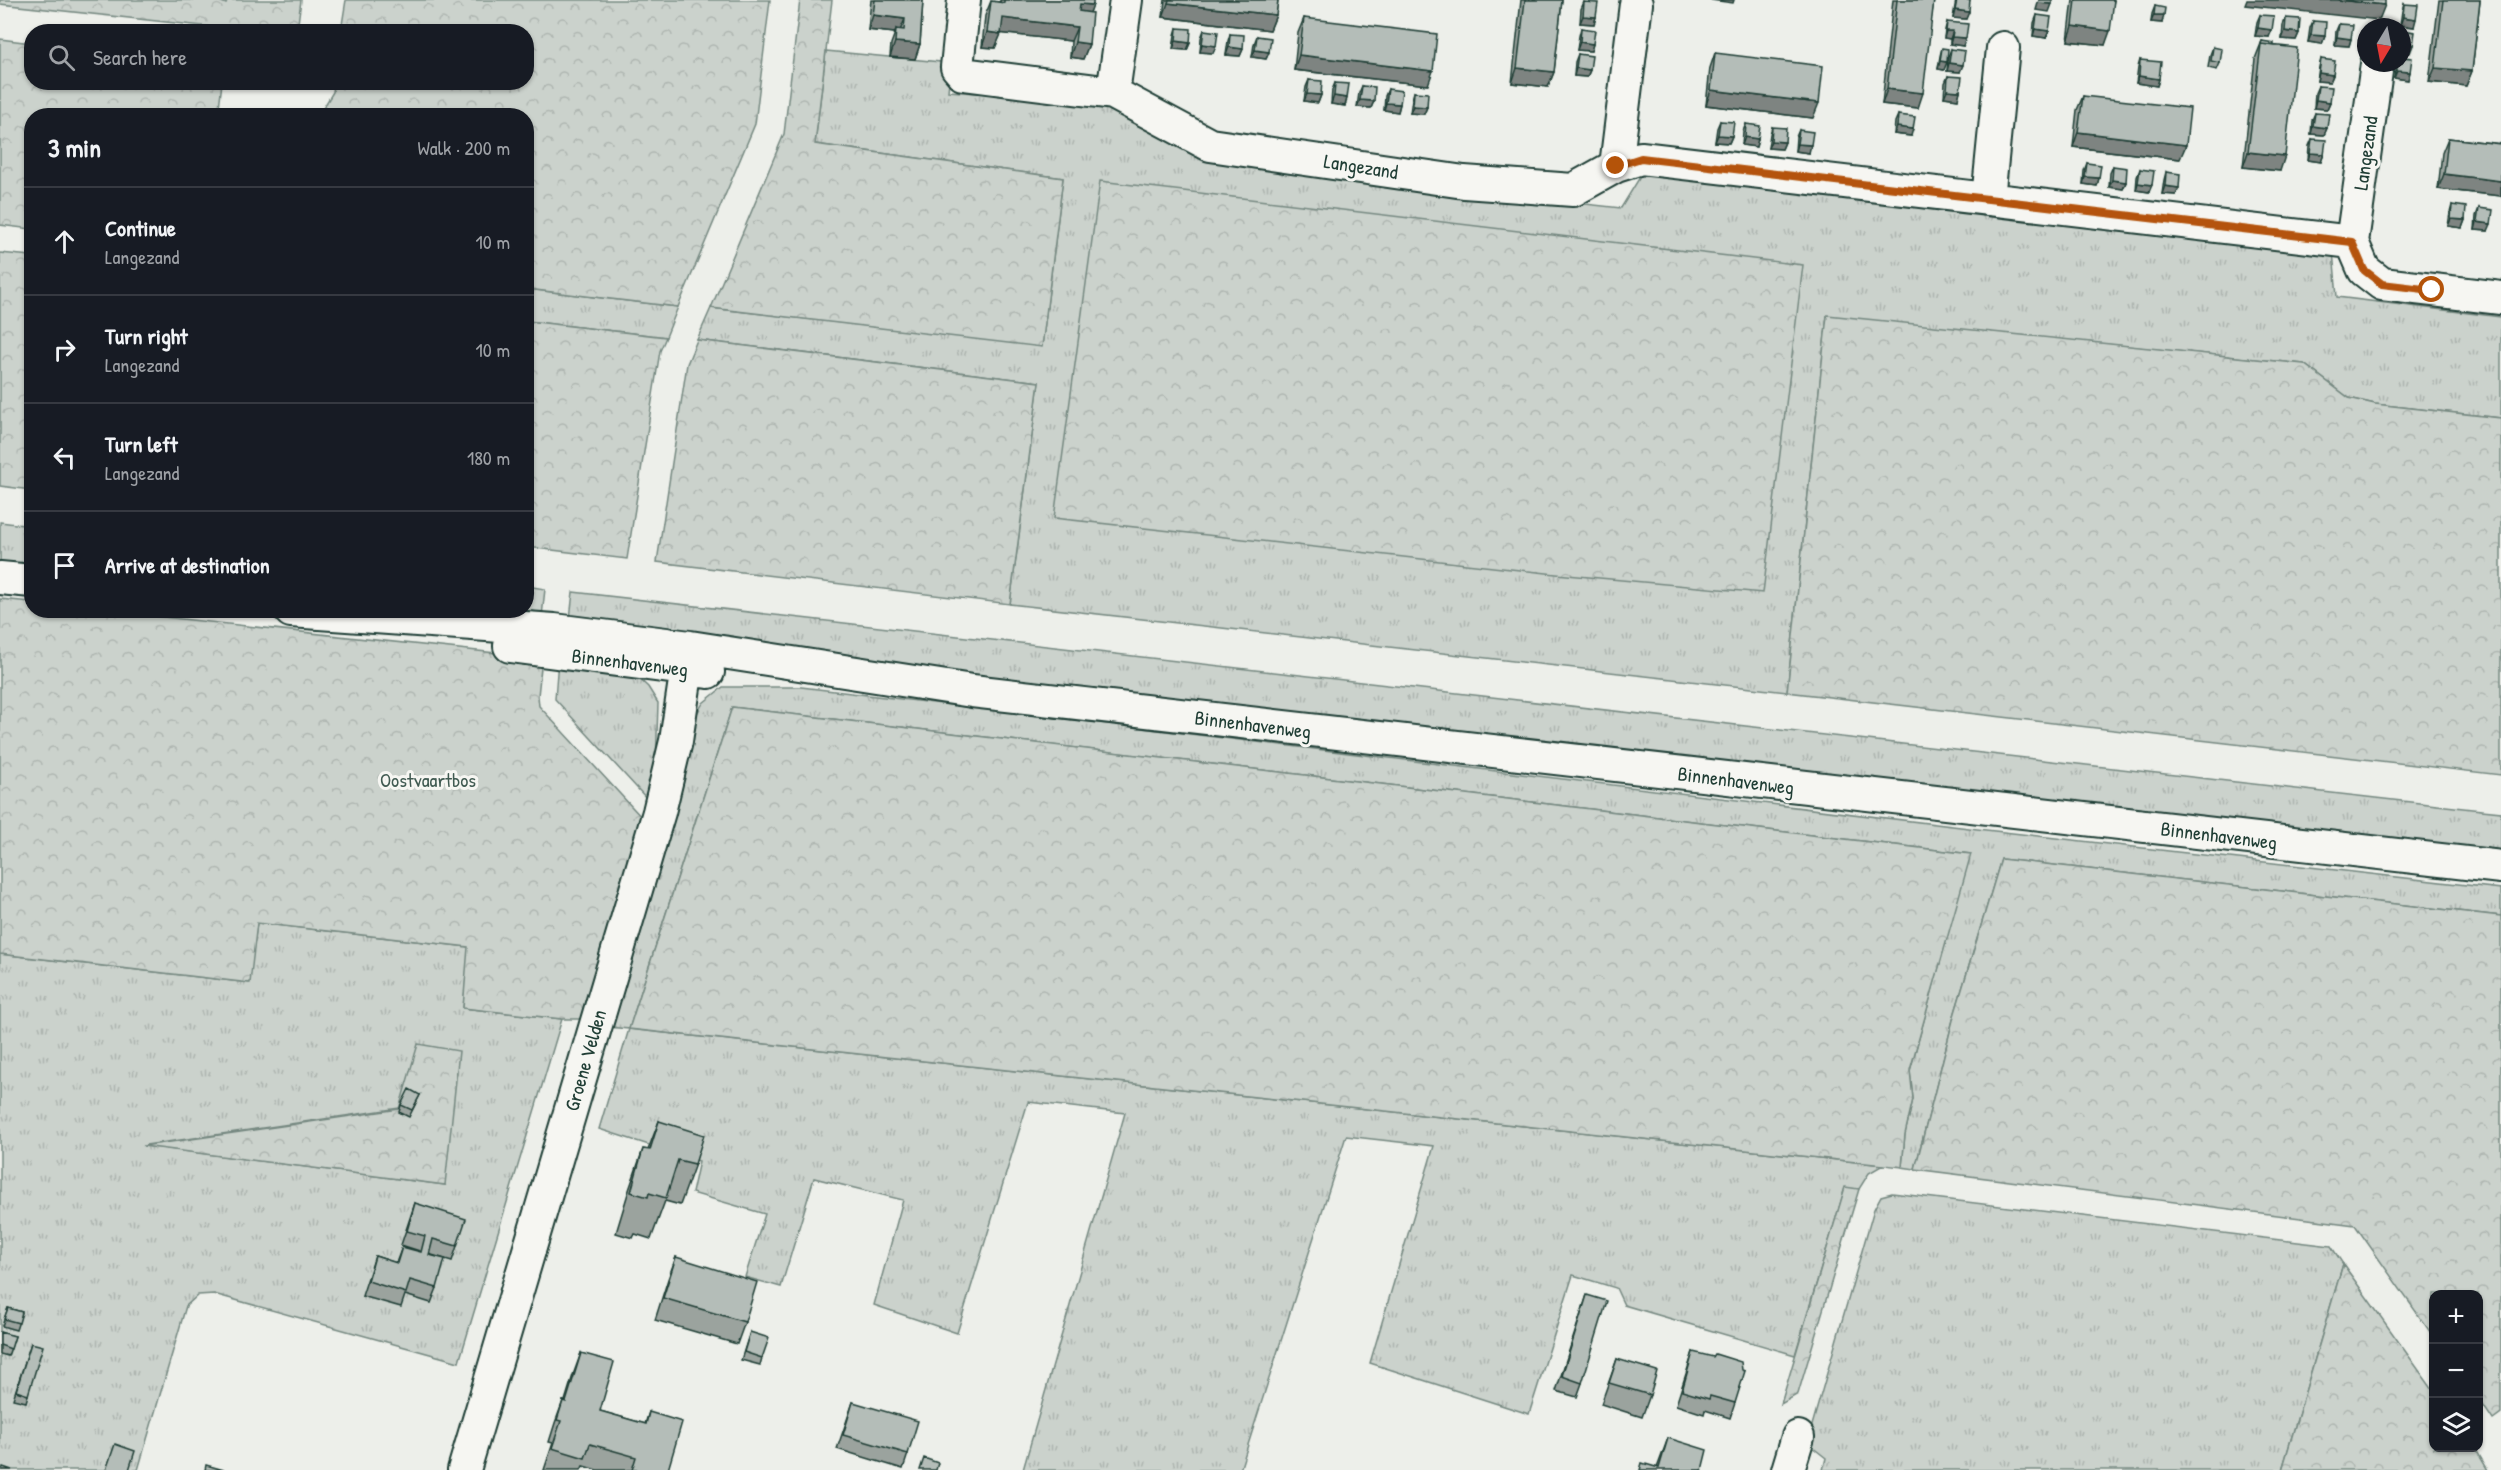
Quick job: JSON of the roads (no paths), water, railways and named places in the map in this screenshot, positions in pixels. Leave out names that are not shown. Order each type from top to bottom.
[{"type":"street","name":"Langezand","points":[[964,0],[957,67],[963,74],[1113,93],[1210,145],[1464,182],[1573,190],[1616,166],[1641,158],[2352,242],[2376,72]]},
{"type":"street","points":[[1113,93],[1126,0]]},
{"type":"street","points":[[1616,166],[1636,4]]},
{"type":"street","points":[[1988,199],[2003,48]]},
{"type":"street","points":[[2352,242],[2364,270],[2382,284],[2501,298]]},
{"type":"street","points":[[0,578],[24,580]]},
{"type":"street","name":"Binnenhavenweg","points":[[388,618],[554,630],[688,658],[2501,867]]},
{"type":"street","name":"Groene Velden","points":[[464,1470],[659,812],[676,741],[688,658]]},
{"type":"street","points":[[1788,1470],[1798,1437]]},
{"type":"park label","name":"Oostvaartbos","points":[[428,779]]}]
